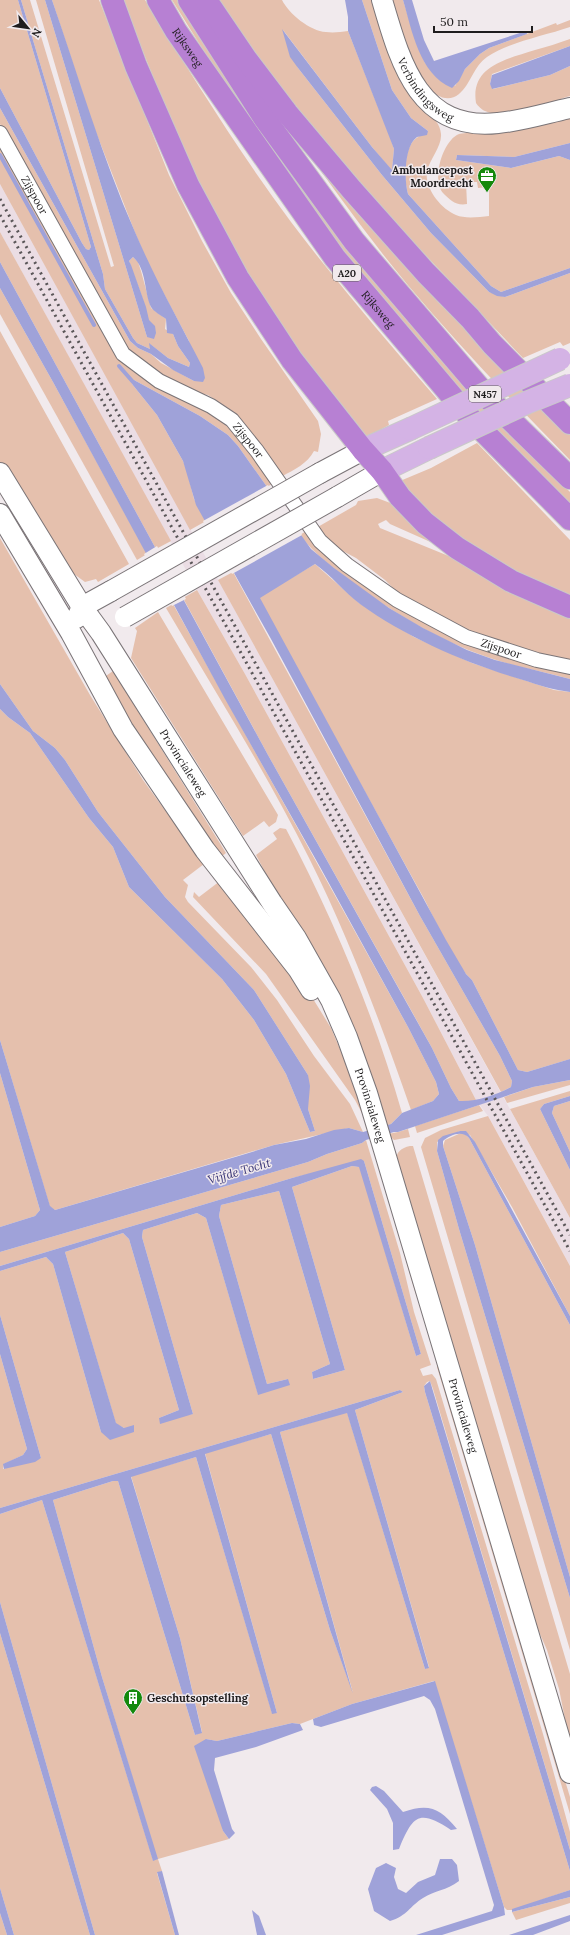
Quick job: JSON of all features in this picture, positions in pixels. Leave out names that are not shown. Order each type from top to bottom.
[{"type":"highway","points":[[112,0],[136,66],[188,185],[238,278],[292,360],[363,450],[382,471],[400,497],[425,523],[457,548],[511,581],[570,607]]},
{"type":"highway","name":"Rijksweg","points":[[158,0],[176,31],[335,258],[472,420],[570,519]]},
{"type":"highway","name":"A20","points":[[189,0],[265,119],[354,241],[490,400],[570,478]]},
{"type":"highway","points":[[206,0],[246,59],[287,114],[352,190],[426,273],[470,318],[492,344],[570,424]]},
{"type":"main road","name":"Verbindingsweg","points":[[382,0],[394,41],[411,81],[434,108],[447,115],[467,122],[493,124],[570,108]]},
{"type":"main road","name":"Verbindingsweg","points":[[514,120],[570,101]]},
{"type":"main road","name":"N457","points":[[82,607],[363,450],[565,357]]},
{"type":"main road","name":"N457","points":[[102,633],[125,617],[382,471],[526,403],[570,385]]},
{"type":"main road","name":"Provincialeweg","points":[[0,473],[82,607],[102,633],[272,904],[296,938],[331,1000],[347,1037],[379,1132],[570,1773]]},
{"type":"main road","name":"Provincialeweg","points":[[0,514],[71,633],[123,729],[204,850],[298,969],[354,1060]]},
{"type":"main road","points":[[82,607],[71,633],[102,633]]},
{"type":"street","name":"Zijspoor","points":[[0,133],[123,354],[159,381],[211,406],[232,420],[257,451],[320,541],[347,565],[397,600],[466,636],[537,660],[570,667]]},
{"type":"shaded area","points":[[0,0],[18,0],[91,247],[89,250],[86,249],[82,243],[0,88]]},
{"type":"shaded area","points":[[21,0],[30,0],[111,267],[114,266],[36,0],[45,0],[147,337],[147,316],[145,307],[129,261],[133,257],[138,262],[151,308],[166,319],[165,329],[173,334],[178,346],[190,363],[189,367],[168,358],[150,344],[150,349],[137,343],[105,289],[103,274]]},
{"type":"shaded area","points":[[52,0],[99,0],[169,175],[202,241],[231,293],[318,421],[321,434],[318,452],[314,451],[304,463],[281,477],[234,412],[208,395],[186,390],[152,370],[125,345],[0,124],[0,108],[130,341],[138,348],[151,354],[161,363],[194,381],[189,341],[149,266],[134,230],[92,122]]},
{"type":"shaded area","points":[[118,0],[145,0],[234,140],[271,195],[344,290],[437,399],[388,421],[389,425],[364,439],[313,376],[241,264],[209,205],[177,137],[140,44]]},
{"type":"shaded area","points":[[172,0],[179,0],[511,433],[570,492],[570,506],[455,385],[339,246],[242,112]]},
{"type":"shaded area","points":[[218,0],[282,0],[295,16],[313,29],[329,32],[348,31],[394,149],[392,171],[283,30],[298,68],[382,175],[431,233],[489,292],[505,297],[570,273],[570,343],[563,346],[560,342],[523,358],[395,222],[306,122]]},
{"type":"shaded area","points":[[362,0],[375,0],[426,112],[439,127],[441,139],[427,171],[427,178],[431,191],[439,203],[450,212],[464,217],[489,216],[489,187],[478,188],[477,182],[466,182],[467,204],[460,204],[451,200],[443,193],[440,187],[438,179],[440,161],[448,144],[453,138],[462,133],[487,133],[570,113],[570,143],[514,157],[457,155],[456,160],[511,168],[559,156],[570,160],[570,268],[501,292],[491,286],[408,194],[405,169],[407,155],[414,140],[428,131],[411,118],[392,90]]},
{"type":"shaded area","points":[[390,0],[403,0],[416,42],[425,63],[455,86],[465,69],[480,54],[489,48],[556,23],[557,25],[570,20],[570,27],[516,43],[487,57],[478,66],[459,94],[452,98],[445,98],[438,96],[426,86],[417,73],[407,50]]},
{"type":"shaded area","points":[[570,39],[570,46],[492,74],[490,84],[493,89],[550,75],[570,66],[570,96],[528,110],[504,114],[485,111],[476,103],[476,90],[479,80],[485,72],[493,66],[513,57]]},
{"type":"shaded area","points":[[292,131],[405,257],[439,303],[570,435],[570,460],[487,374],[407,284],[362,228]]},
{"type":"shaded area","points":[[0,143],[120,358],[137,374],[221,420],[232,430],[272,484],[267,487],[238,446],[228,435],[200,416],[134,380],[132,384],[157,415],[183,461],[194,499],[206,521],[190,530],[0,184]]},
{"type":"shaded area","points":[[0,184],[570,1218],[570,1266],[488,1116],[476,1100],[423,998],[0,232]]},
{"type":"shaded area","points":[[0,232],[171,541],[156,549],[0,262]]},
{"type":"shaded area","points":[[0,288],[147,554],[137,560],[0,314]]},
{"type":"shaded area","points":[[0,331],[129,564],[98,582],[96,579],[85,582],[59,563],[0,462]]},
{"type":"shaded area","points":[[477,443],[570,540],[570,599],[522,578],[430,518],[400,481],[431,468]]},
{"type":"shaded area","points":[[377,498],[393,504],[435,544],[390,524],[386,520],[378,524],[380,528],[456,559],[570,617],[570,662],[504,645],[463,630],[403,598],[385,580],[356,558],[337,548],[316,528],[356,505],[358,501]]},
{"type":"shaded area","points":[[306,531],[388,600],[570,672],[570,679],[508,664],[487,657],[416,625],[368,593],[324,560],[300,535]]},
{"type":"shaded area","points":[[0,538],[90,695],[143,780],[204,864],[183,880],[188,885],[185,897],[188,902],[251,967],[277,1000],[314,1056],[350,1104],[363,1132],[349,1128],[274,1145],[55,1210],[50,1207],[0,1040],[0,709],[8,717],[30,733],[89,818],[113,847],[129,887],[222,979],[254,1020],[286,1074],[310,1132],[315,1131],[308,1109],[308,1075],[254,990],[165,897],[98,812],[65,760],[55,748],[33,731],[0,684]]},
{"type":"shaded area","points":[[315,564],[359,603],[414,637],[472,663],[554,690],[570,692],[570,1059],[527,1072],[518,1070],[472,980],[452,953],[422,895],[261,603],[259,598],[261,596]]},
{"type":"shaded area","points":[[233,572],[420,916],[500,1056],[512,1081],[511,1087],[501,1092],[218,580]]},
{"type":"shaded area","points":[[197,590],[245,674],[423,998],[476,1100],[468,1102],[459,1101],[451,1088],[432,1048],[268,755],[183,598]]},
{"type":"shaded area","points":[[173,604],[408,1027],[436,1082],[439,1094],[433,1101],[411,1110],[364,982],[324,889],[275,794],[166,608]]},
{"type":"shaded area","points":[[158,612],[278,815],[276,822],[269,827],[264,821],[243,836],[131,658],[137,631],[135,628]]},
{"type":"shaded area","points":[[113,671],[226,853],[221,857],[181,804],[103,678]]},
{"type":"shaded area","points":[[280,828],[286,829],[304,863],[352,968],[379,1040],[402,1113],[391,1124],[386,1126],[298,934],[256,855],[277,839],[273,833]]},
{"type":"shaded area","points":[[220,881],[302,981],[331,1028],[353,1080],[412,1270],[416,1295],[365,1119],[355,1100],[266,974],[193,897],[194,892],[199,897]]},
{"type":"shaded area","points":[[0,1073],[40,1210],[35,1216],[0,1227]]},
{"type":"shaded area","points":[[570,1080],[570,1085],[507,1103],[504,1097],[533,1087]]},
{"type":"shaded area","points":[[570,1091],[570,1096],[544,1104],[540,1109],[570,1170],[570,1218],[510,1109]]},
{"type":"shaded area","points":[[570,1101],[570,1152],[552,1113],[554,1106]]},
{"type":"shaded area","points":[[479,1105],[483,1111],[417,1133],[415,1126]]},
{"type":"shaded area","points":[[488,1116],[570,1266],[570,1316],[512,1207],[470,1135],[460,1131],[437,1142],[437,1151],[459,1229],[570,1598],[570,1650],[421,1147],[425,1138],[441,1130]]},
{"type":"shaded area","points":[[408,1129],[410,1137],[394,1140],[388,1134],[398,1132]]},
{"type":"shaded area","points":[[461,1133],[465,1134],[469,1138],[570,1325],[570,1577],[475,1245],[443,1146],[445,1140]]},
{"type":"shaded area","points":[[366,1140],[400,1253],[414,1312],[431,1365],[420,1369],[423,1376],[432,1374],[436,1379],[543,1734],[570,1832],[570,1850],[430,1381],[424,1386],[425,1392],[570,1871],[570,1890],[512,1910],[507,1910],[504,1907],[434,1681],[352,1704],[300,1724],[292,1723],[217,1741],[206,1739],[223,1831],[229,1839],[158,1859],[162,1871],[157,1873],[175,1935],[95,1935],[0,1602],[0,1514],[42,1500],[153,1860],[157,1859],[102,1677],[53,1500],[113,1481],[118,1481],[195,1735],[202,1732],[180,1638],[131,1476],[196,1457],[272,1713],[277,1713],[205,1453],[271,1434],[330,1630],[353,1693],[280,1432],[347,1412],[425,1669],[429,1667],[355,1410],[403,1392],[400,1390],[0,1508],[0,1354],[27,1449],[23,1455],[4,1464],[3,1469],[41,1458],[0,1315],[0,1271],[46,1257],[53,1264],[101,1432],[124,1428],[116,1424],[65,1252],[123,1233],[129,1239],[179,1410],[159,1418],[193,1414],[142,1237],[143,1230],[197,1213],[206,1218],[258,1394],[288,1379],[267,1384],[219,1216],[221,1205],[279,1191],[330,1364],[312,1372],[313,1379],[345,1370],[292,1187],[352,1166],[360,1167],[416,1356],[421,1354],[364,1161],[292,1178],[0,1266],[0,1252],[308,1162],[327,1154],[362,1143]]},
{"type":"shaded area","points":[[413,1146],[570,1674],[570,1744],[559,1689],[547,1650],[533,1618],[396,1161],[397,1155],[400,1151]]},
{"type":"shaded area","points":[[438,1366],[570,1797],[570,1814],[437,1367]]},
{"type":"shaded area","points":[[0,1633],[90,1935],[14,1935],[0,1888]]},
{"type":"shaded area","points":[[570,1897],[570,1903],[516,1920],[512,1912]]},
{"type":"shaded area","points":[[0,1913],[7,1935],[0,1935]]},
{"type":"water","points":[[18,0],[21,0],[103,274],[105,289],[137,343],[150,349],[149,343],[168,358],[189,367],[190,363],[178,346],[173,334],[167,333],[166,319],[152,309],[141,268],[133,257],[129,261],[146,307],[149,320],[155,326],[156,333],[154,339],[147,337],[45,0],[52,0],[101,146],[123,204],[151,267],[203,368],[205,378],[203,382],[194,381],[173,370],[151,354],[138,348],[130,341],[0,108],[0,88],[82,243],[86,249],[89,250],[91,247]]},
{"type":"water","points":[[345,0],[362,0],[392,90],[411,118],[428,131],[427,135],[417,137],[413,141],[407,155],[406,180],[408,194],[491,286],[501,292],[570,268],[570,273],[505,297],[497,296],[489,292],[431,233],[382,175],[290,57],[282,29],[372,147],[392,170],[394,149],[348,31],[348,17]]},
{"type":"water","points":[[403,0],[412,0],[424,40],[434,61],[526,31],[527,34],[489,48],[480,54],[465,69],[459,81],[452,88],[432,73],[424,62],[418,50]]},
{"type":"water","points":[[570,46],[570,66],[550,75],[492,89],[490,84],[492,75]]},
{"type":"water","points":[[570,143],[570,160],[559,156],[511,168],[456,160],[457,155],[514,157]]},
{"type":"water","name":"Vijfde Tocht","points":[[0,262],[268,755],[432,1048],[451,1088],[459,1101],[479,1099],[499,1093],[511,1087],[512,1081],[500,1056],[420,916],[271,639],[196,505],[183,461],[157,415],[132,384],[134,380],[200,416],[228,435],[238,446],[311,549],[334,568],[389,608],[423,628],[467,650],[495,660],[570,679],[570,692],[552,689],[502,674],[438,649],[398,628],[360,604],[327,573],[315,564],[260,598],[446,940],[466,974],[472,980],[518,1070],[527,1072],[570,1059],[570,1080],[533,1087],[398,1132],[366,1140],[362,1143],[327,1154],[308,1162],[0,1252],[0,1227],[35,1216],[40,1210],[0,1073],[0,1040],[50,1206],[55,1210],[274,1145],[306,1139],[334,1130],[349,1128],[363,1132],[391,1124],[402,1113],[433,1101],[439,1094],[436,1082],[408,1027],[225,699],[53,382],[0,288]]},
{"type":"water","points":[[0,684],[33,731],[55,748],[65,760],[98,812],[165,897],[254,990],[308,1075],[310,1086],[308,1109],[315,1131],[310,1132],[286,1074],[254,1020],[222,979],[129,887],[113,847],[89,818],[30,733],[8,717],[0,709]]},
{"type":"water","points":[[570,1096],[570,1101],[554,1106],[552,1113],[570,1152],[570,1170],[540,1109],[544,1104]]},
{"type":"water","points":[[460,1131],[466,1131],[475,1142],[570,1316],[570,1325],[469,1138],[463,1134],[456,1134],[443,1141],[443,1146],[475,1245],[570,1577],[570,1598],[437,1151],[438,1140],[443,1136]]},
{"type":"water","points":[[361,1159],[364,1161],[421,1354],[416,1356],[359,1167],[352,1166],[292,1187],[345,1370],[313,1379],[312,1372],[330,1364],[279,1191],[221,1205],[219,1216],[267,1384],[288,1379],[290,1385],[258,1395],[206,1218],[197,1213],[143,1230],[142,1237],[193,1414],[160,1424],[159,1418],[179,1410],[129,1239],[123,1233],[65,1252],[116,1423],[124,1428],[134,1425],[134,1432],[110,1440],[101,1432],[53,1264],[46,1257],[0,1271],[0,1266],[292,1178]]},
{"type":"water","points":[[0,1315],[41,1458],[35,1462],[4,1469],[3,1464],[23,1455],[27,1449],[0,1354]]},
{"type":"water","points":[[430,1381],[570,1850],[570,1871],[425,1392],[424,1386]]},
{"type":"water","points":[[400,1390],[403,1392],[355,1410],[429,1668],[425,1669],[347,1413],[280,1432],[353,1694],[330,1630],[271,1434],[205,1454],[277,1713],[272,1714],[196,1457],[131,1477],[180,1638],[202,1733],[195,1735],[118,1481],[113,1481],[53,1500],[102,1677],[158,1859],[153,1861],[42,1500],[0,1514],[0,1508]]},
{"type":"water","points":[[0,1602],[95,1935],[90,1935],[0,1633]]},
{"type":"water","points":[[435,1681],[504,1907],[505,1915],[442,1935],[416,1935],[492,1911],[494,1905],[435,1709],[430,1700],[424,1696],[321,1727],[314,1725],[313,1719],[352,1704]]},
{"type":"water","points":[[292,1723],[300,1724],[303,1730],[256,1747],[215,1758],[214,1770],[232,1829],[235,1833],[229,1839],[223,1831],[194,1746],[206,1739],[217,1741]]},
{"type":"water","points":[[376,1786],[384,1791],[403,1812],[420,1808],[433,1809],[445,1816],[457,1829],[451,1830],[431,1819],[418,1819],[409,1829],[399,1849],[393,1850],[393,1823],[387,1809],[370,1790],[372,1787]]},
{"type":"water","points":[[440,1859],[452,1859],[457,1865],[459,1881],[450,1887],[427,1895],[396,1919],[390,1921],[374,1911],[368,1889],[376,1868],[386,1863],[396,1868],[394,1877],[398,1889],[406,1893],[418,1882],[435,1875]]},
{"type":"water","points":[[162,1871],[179,1935],[175,1935],[157,1872]]},
{"type":"water","points":[[0,1888],[14,1935],[7,1935],[0,1913]]},
{"type":"water","points":[[570,1890],[570,1897],[512,1912],[512,1909]]},
{"type":"water","points":[[252,1910],[259,1916],[266,1935],[257,1935]]},
{"type":"water","points":[[570,1915],[570,1921],[533,1935],[509,1935]]},
{"type":"pier","points":[[268,485],[302,535],[232,574],[203,521]]},
{"type":"pier","points":[[157,546],[186,599],[172,606],[144,554]]},
{"type":"waterway","points":[[0,155],[94,325]]},
{"type":"waterway","points":[[119,366],[133,382]]},
{"type":"railway","points":[[0,199],[570,1235]]},
{"type":"railway","points":[[0,215],[570,1251]]},
{"type":"place","name":"Ambulancepost Moordrecht","points":[[487,193]]},
{"type":"place","name":"Geschutsopstelling","points":[[133,1715]]}]
